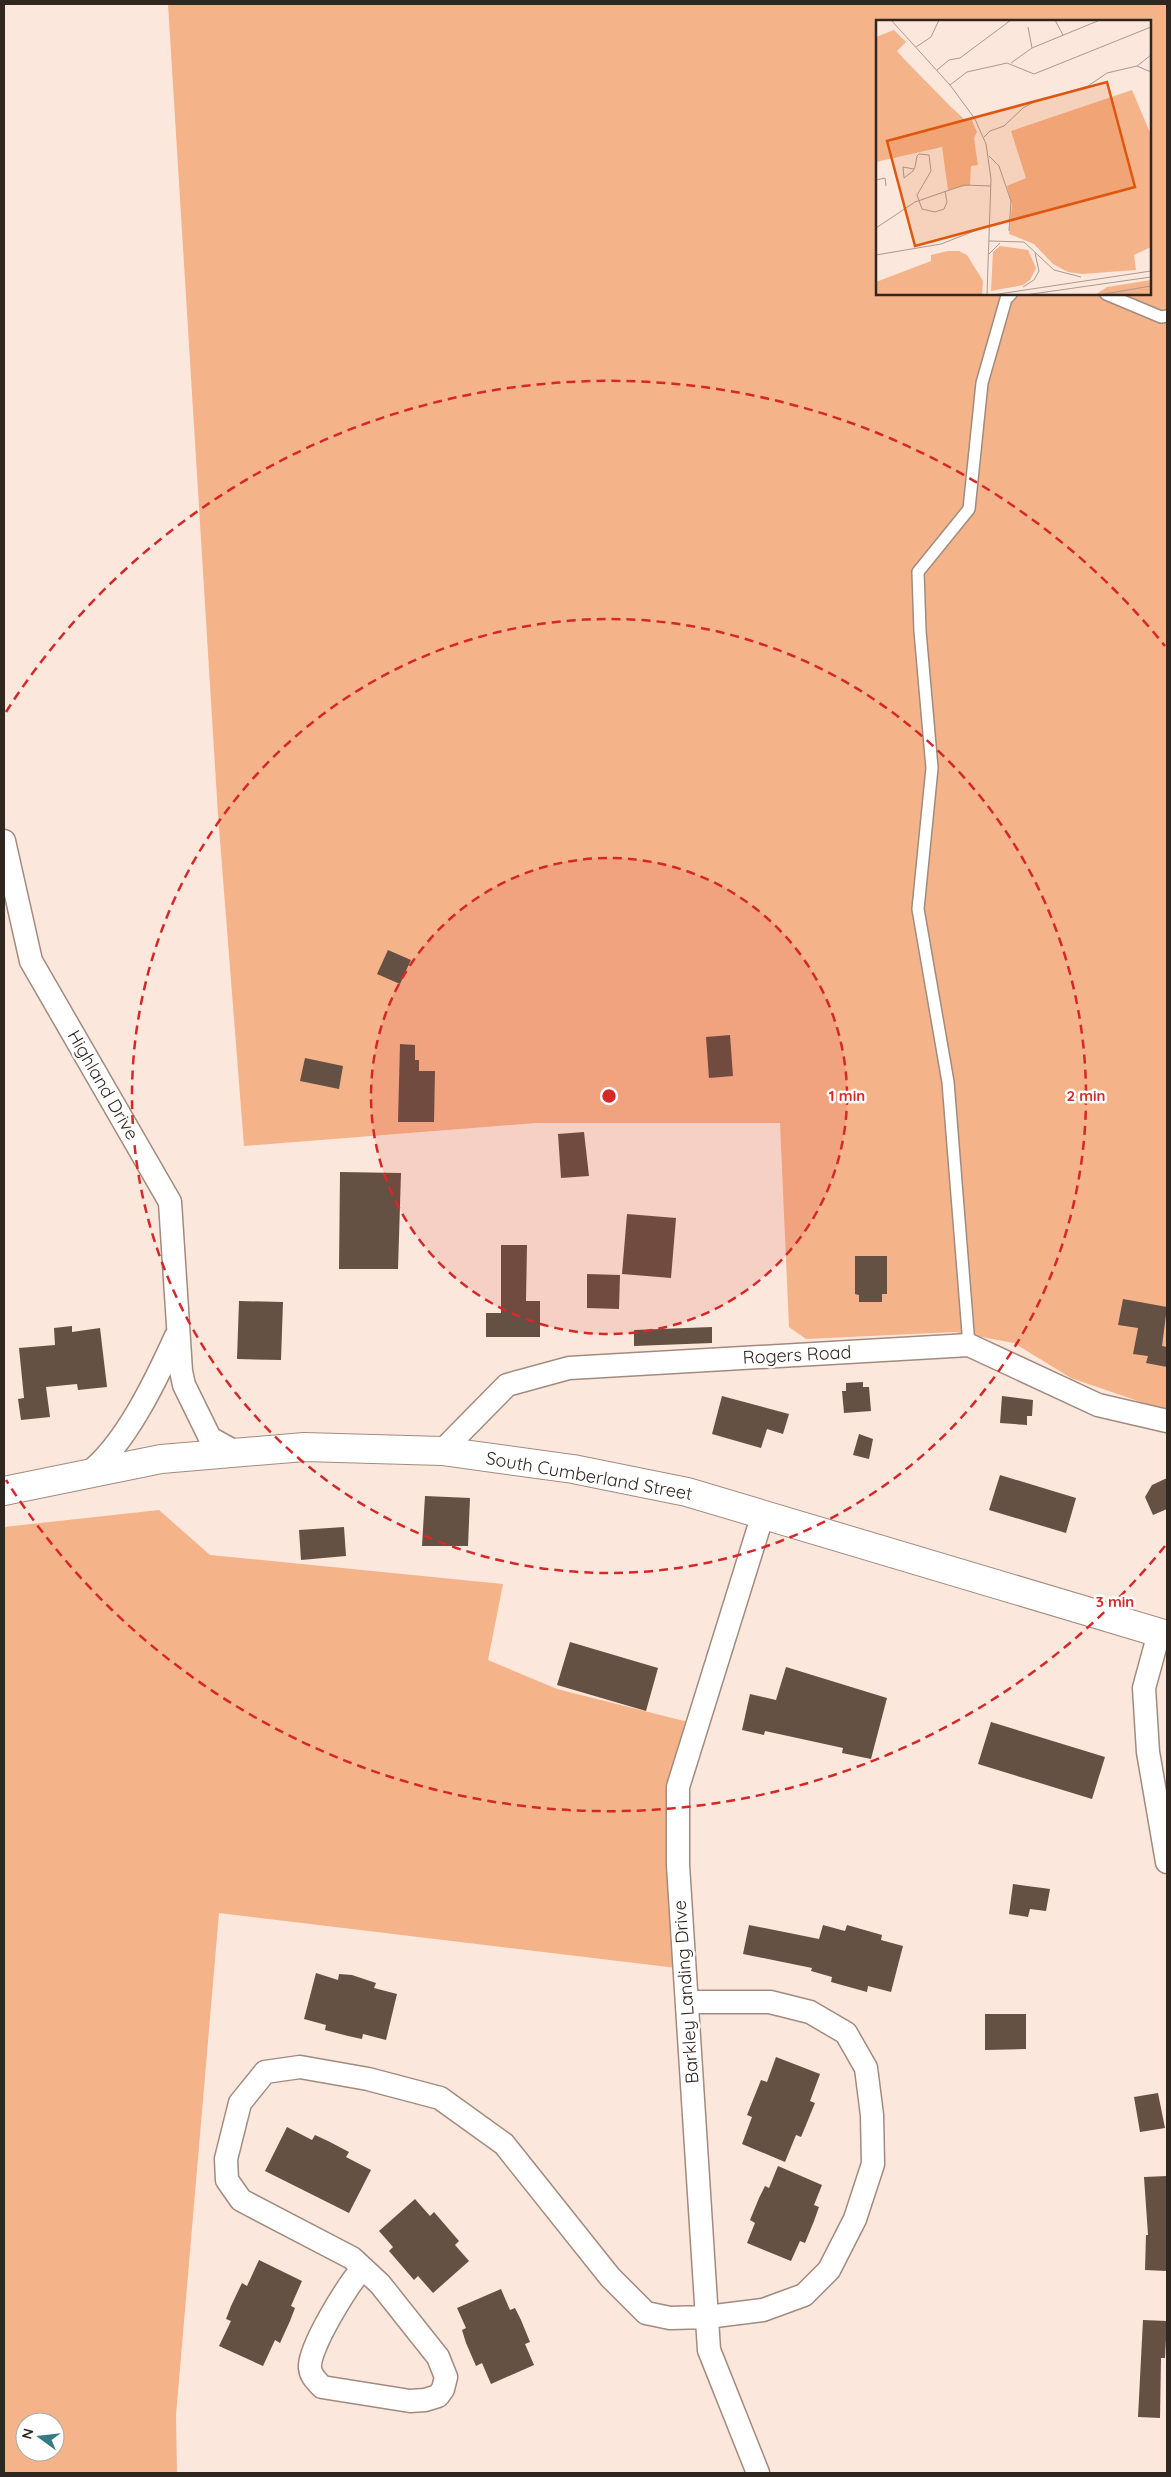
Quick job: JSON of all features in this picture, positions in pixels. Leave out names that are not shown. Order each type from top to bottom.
[{"type":"main road","name":"South Cumberland Street","points":[[4,1491],[161,1459],[304,1447],[442,1451],[572,1469],[635,1480],[687,1492],[1163,1634]]},
{"type":"street","name":"Highland Drive","points":[[4,841],[31,961],[170,1202],[178,1333],[184,1386],[204,1427],[218,1444],[237,1453]]},
{"type":"street","points":[[87,1474],[99,1465],[158,1378],[178,1333]]},
{"type":"street","name":"Rogers Road","points":[[442,1451],[506,1386],[568,1368],[969,1345],[1098,1405],[1167,1420]]},
{"type":"street","name":"Barkley Landing Drive","points":[[758,2473],[709,2350],[678,1865],[678,1786],[763,1514]]},
{"type":"street","points":[[1163,1634],[1144,1688],[1148,1752],[1167,1862]]},
{"type":"street","points":[[363,2268],[350,2282],[316,2345],[310,2366],[312,2377],[322,2387],[410,2401],[425,2400],[438,2396],[443,2389],[446,2376],[438,2357],[380,2284],[363,2268],[352,2258],[241,2200],[227,2180],[226,2159],[240,2103],[265,2072],[300,2067],[368,2079],[440,2098],[504,2144],[610,2277],[646,2313],[670,2318],[707,2317],[763,2310],[804,2296],[829,2270],[855,2219],[873,2164],[872,2115],[866,2068],[846,2033],[810,2012],[770,2002],[687,2002]]},
{"type":"lane","points":[[969,1345],[948,1082],[918,909],[932,768],[920,630],[918,572],[969,509],[982,383],[1006,299],[1010,295]]},
{"type":"lane","points":[[1108,295],[1161,317],[1167,316]]},
{"type":"shaded area","points":[[168,4],[1167,4],[1167,1411],[1071,1378],[1014,1343],[955,1332],[806,1339],[789,1327],[780,1123],[536,1123],[244,1146],[218,815]]},
{"type":"shaded area","points":[[159,1510],[210,1555],[503,1584],[488,1660],[557,1689],[696,1724],[678,1787],[685,1969],[219,1913],[176,2415],[177,2473],[4,2473],[4,1527]]},
{"type":"building","points":[[388,950],[411,960],[400,984],[377,974]]},
{"type":"building","points":[[730,1035],[733,1076],[709,1078],[706,1037]]},
{"type":"building","points":[[400,1044],[415,1045],[415,1060],[419,1060],[419,1071],[435,1071],[434,1122],[398,1122]]},
{"type":"building","points":[[305,1058],[343,1066],[339,1089],[300,1081]]},
{"type":"building","points":[[584,1132],[589,1176],[561,1178],[558,1134]]},
{"type":"building","points":[[340,1172],[401,1173],[398,1269],[339,1269]]},
{"type":"building","points":[[627,1214],[676,1218],[671,1278],[622,1274]]},
{"type":"building","points":[[501,1245],[527,1245],[526,1301],[540,1301],[540,1337],[486,1337],[486,1313],[501,1313]]},
{"type":"building","points":[[855,1256],[887,1256],[887,1294],[882,1294],[882,1302],[859,1302],[859,1295],[855,1294]]},
{"type":"building","points":[[587,1274],[620,1275],[619,1309],[587,1308]]},
{"type":"building","points":[[1123,1299],[1167,1307],[1162,1346],[1167,1347],[1167,1367],[1146,1363],[1148,1356],[1133,1354],[1138,1328],[1118,1325]]},
{"type":"building","points":[[239,1301],[283,1302],[281,1360],[237,1359]]},
{"type":"building","points":[[72,1326],[72,1332],[100,1328],[107,1387],[78,1390],[77,1384],[46,1387],[50,1417],[21,1420],[18,1399],[24,1398],[19,1348],[55,1345],[54,1328]]},
{"type":"building","points":[[712,1327],[712,1343],[634,1346],[634,1330]]},
{"type":"building","points":[[863,1382],[863,1387],[869,1387],[871,1411],[844,1413],[842,1391],[846,1391],[846,1383]]},
{"type":"building","points":[[722,1396],[789,1414],[783,1434],[767,1429],[761,1448],[712,1434]]},
{"type":"building","points":[[1002,1396],[1033,1400],[1032,1416],[1027,1416],[1027,1425],[1000,1423]]},
{"type":"building","points":[[859,1434],[873,1439],[869,1459],[853,1455]]},
{"type":"building","points":[[1000,1475],[1076,1498],[1066,1533],[989,1510]]},
{"type":"building","points":[[1167,1478],[1167,1509],[1153,1515],[1145,1497],[1152,1485]]},
{"type":"building","points":[[425,1496],[470,1498],[468,1546],[422,1546]]},
{"type":"building","points":[[344,1527],[346,1556],[301,1560],[299,1530]]},
{"type":"building","points":[[570,1642],[658,1668],[646,1711],[557,1685]]},
{"type":"building","points":[[786,1667],[887,1698],[871,1759],[842,1753],[843,1748],[765,1731],[764,1735],[742,1730],[750,1694],[776,1700]]},
{"type":"building","points":[[991,1722],[1105,1757],[1092,1799],[978,1764]]},
{"type":"building","points":[[1013,1884],[1050,1889],[1046,1911],[1030,1909],[1028,1917],[1009,1914]]},
{"type":"building","points":[[749,1925],[819,1939],[823,1925],[845,1931],[847,1925],[882,1935],[881,1940],[903,1946],[891,1992],[868,1986],[867,1992],[831,1982],[832,1977],[811,1971],[812,1968],[743,1954]]},
{"type":"building","points":[[316,1973],[338,1980],[339,1974],[352,1975],[376,1983],[374,1988],[397,1994],[386,2040],[363,2034],[362,2039],[348,2036],[325,2030],[326,2025],[304,2019]]},
{"type":"building","points":[[985,2014],[1026,2014],[1026,2049],[985,2050]]},
{"type":"building","points":[[776,2057],[820,2074],[810,2101],[815,2103],[801,2137],[796,2135],[785,2162],[742,2144],[752,2117],[747,2115],[761,2080],[767,2082]]},
{"type":"building","points":[[1158,2093],[1165,2128],[1140,2132],[1134,2097]]},
{"type":"building","points":[[287,2127],[312,2140],[315,2135],[328,2141],[349,2152],[346,2157],[371,2170],[349,2213],[265,2171]]},
{"type":"building","points":[[778,2166],[822,2185],[814,2205],[819,2207],[814,2221],[805,2243],[800,2241],[791,2261],[747,2243],[755,2223],[750,2220],[765,2186],[769,2188]]},
{"type":"building","points":[[1167,2176],[1167,2271],[1145,2270],[1146,2235],[1148,2235],[1144,2177]]},
{"type":"building","points":[[415,2199],[430,2216],[434,2212],[459,2241],[455,2245],[469,2261],[433,2293],[418,2276],[414,2280],[389,2251],[393,2247],[379,2231]]},
{"type":"building","points":[[259,2260],[302,2281],[291,2306],[295,2308],[280,2343],[275,2340],[263,2366],[219,2346],[231,2321],[226,2319],[231,2306],[242,2283],[247,2286]]},
{"type":"building","points":[[501,2289],[510,2310],[515,2308],[521,2320],[530,2342],[525,2344],[534,2365],[491,2384],[482,2363],[476,2366],[466,2343],[462,2330],[466,2328],[457,2308]]},
{"type":"building","points":[[1143,2320],[1167,2321],[1165,2358],[1161,2358],[1160,2418],[1138,2417]]}]
